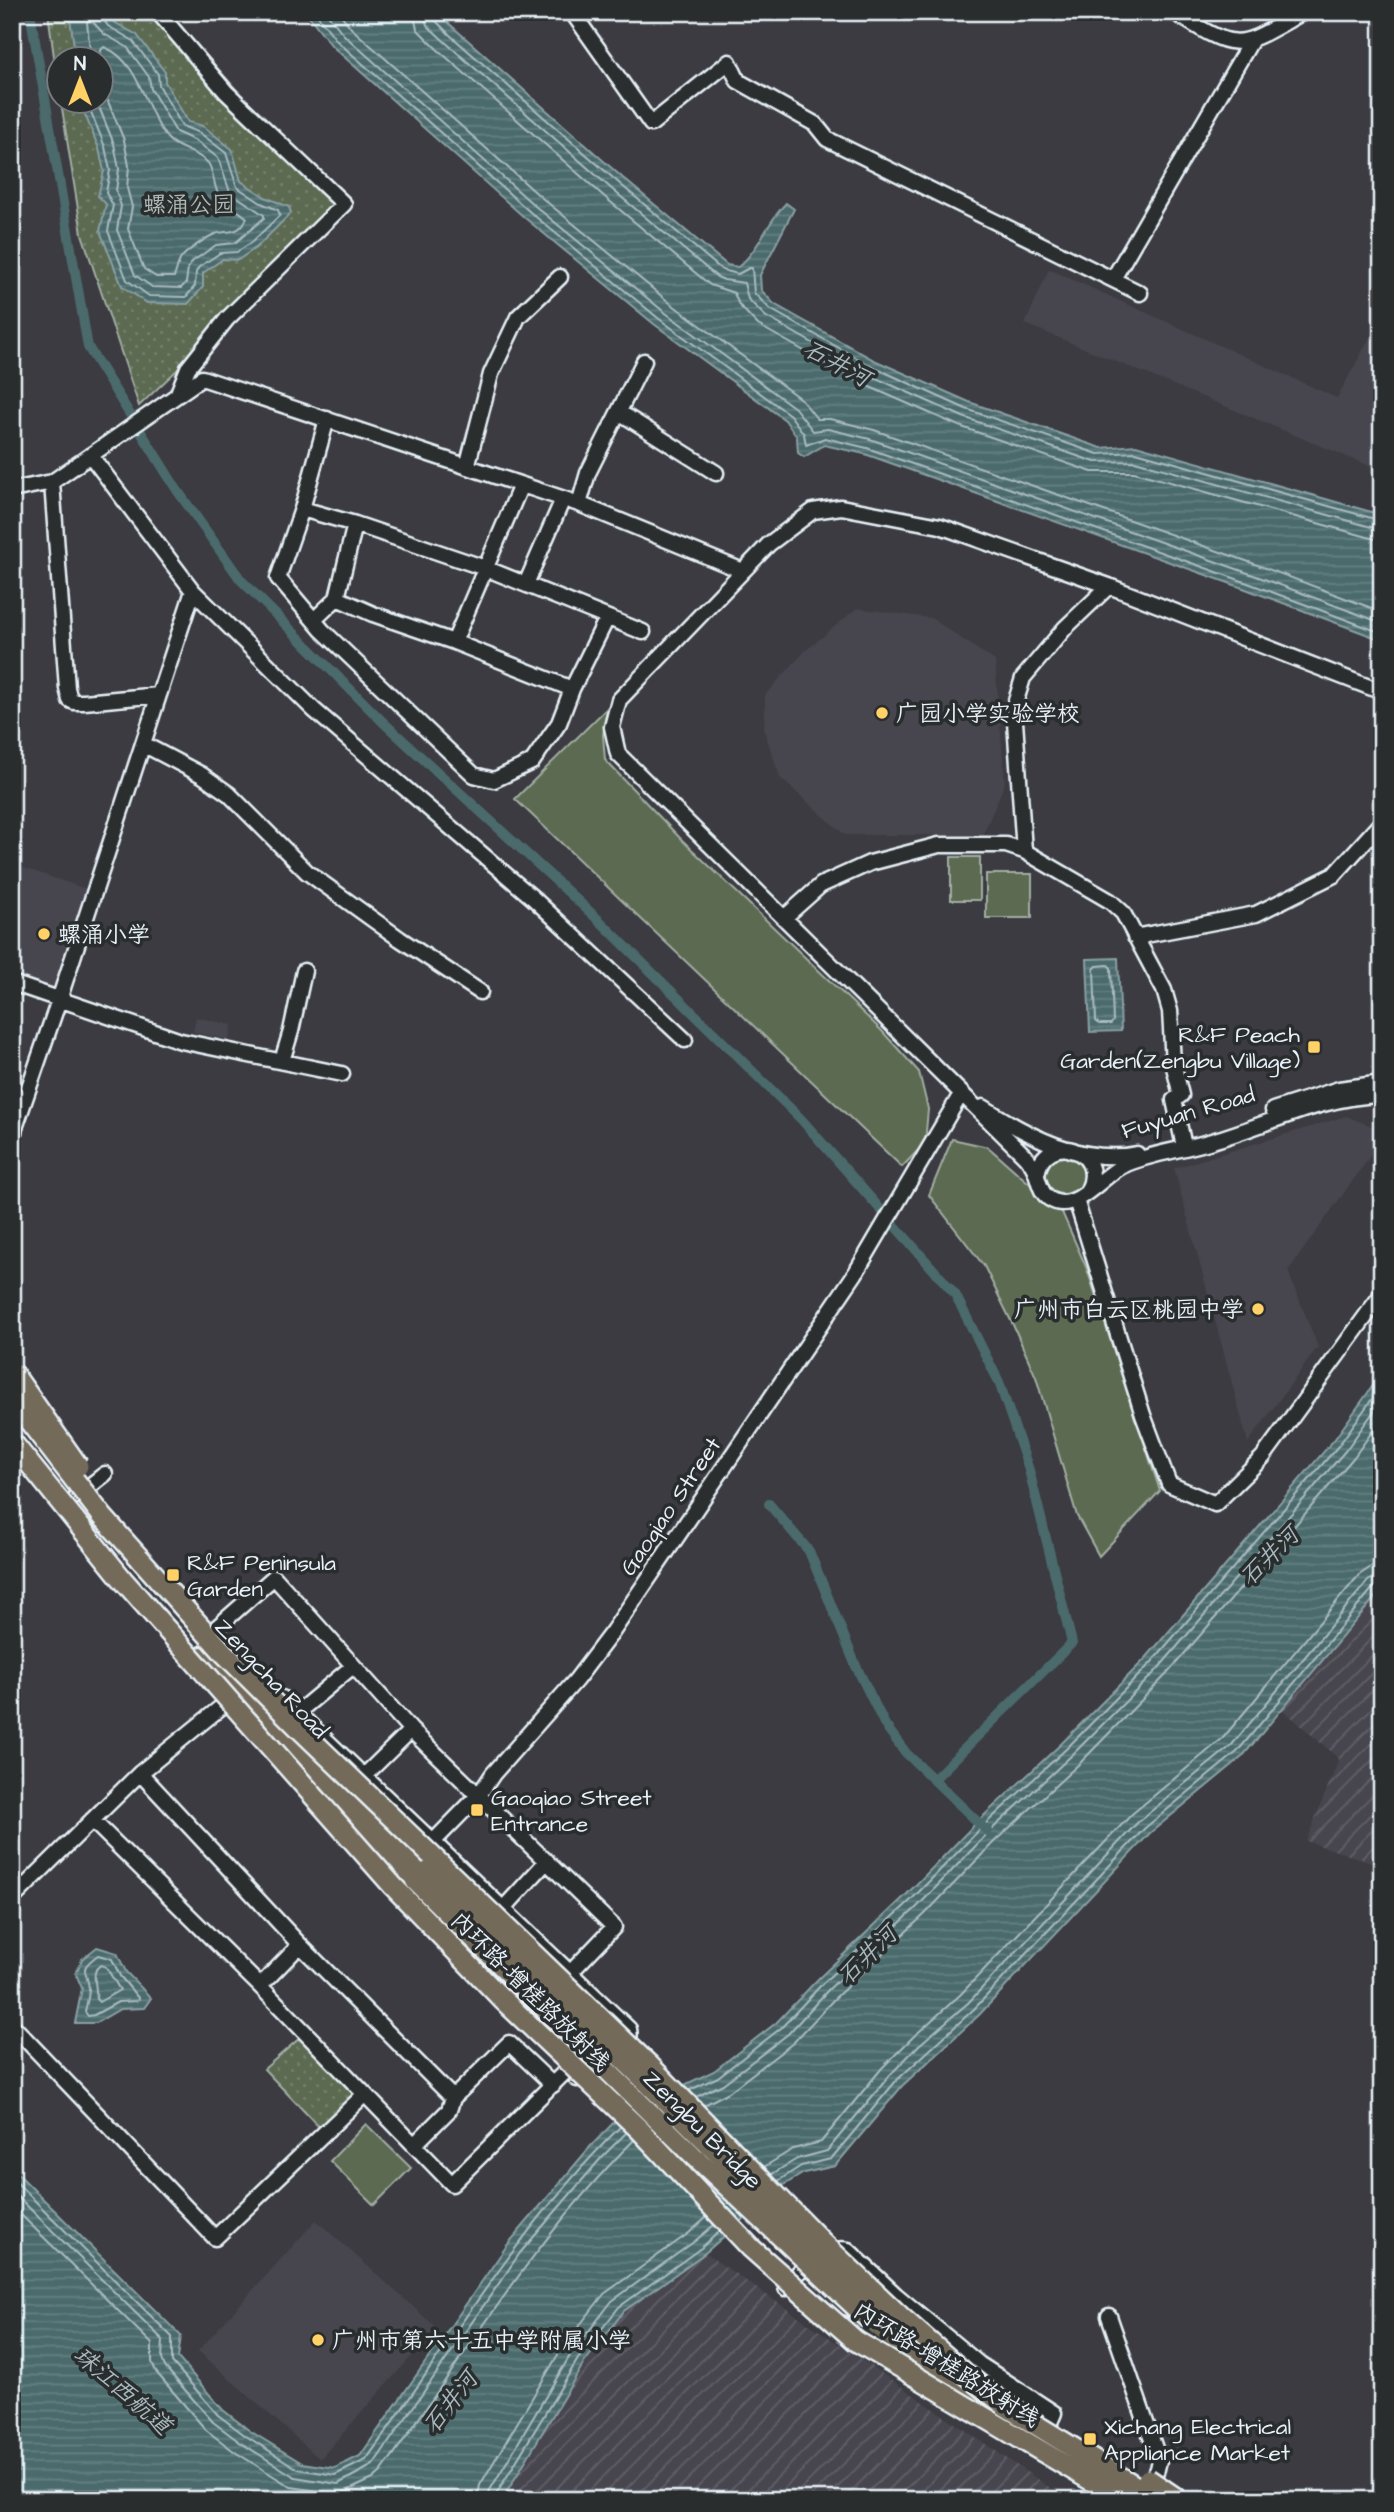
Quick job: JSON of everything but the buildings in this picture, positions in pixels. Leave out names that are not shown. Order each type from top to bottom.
[{"type":"highway","points":[[12,1373],[87,1479],[124,1541]]},
{"type":"highway","points":[[12,1398],[124,1541]]},
{"type":"highway","name":"内环路-增槎路放射线","points":[[12,1442],[123,1580],[393,1886],[509,2006],[639,2129],[751,2248],[856,2341],[1096,2479]]},
{"type":"highway","name":"内环路-增槎路放射线","points":[[124,1541],[193,1620],[256,1686],[649,2065],[823,2243],[952,2362],[1007,2407],[1072,2447],[1133,2496]]},
{"type":"highway","points":[[952,2362],[1134,2470],[1179,2500]]},
{"type":"highway","points":[[1096,2479],[1133,2496]]},
{"type":"main road","points":[[12,1383],[83,1491],[282,1698],[292,1723]]},
{"type":"main road","name":"Zengcha Road","points":[[12,1410],[83,1491],[217,1656],[292,1723],[332,1779],[422,1876]]},
{"type":"main road","name":"Zengcha Road","points":[[12,1428],[104,1544],[191,1644],[231,1699],[362,1829],[422,1876]]},
{"type":"main road","points":[[12,1455],[107,1573],[159,1632],[231,1699],[318,1812],[362,1829]]},
{"type":"main road","points":[[104,1544],[107,1573]]},
{"type":"main road","points":[[159,1632],[191,1644]]},
{"type":"main road","points":[[217,1656],[245,1661]]},
{"type":"main road","name":"Zengbu Bridge","points":[[422,1876],[648,2084],[827,2262],[874,2314]]},
{"type":"main road","points":[[874,2314],[999,2416],[1096,2479]]},
{"type":"main road","points":[[874,2314],[895,2344],[981,2415],[1133,2496],[1167,2500]]},
{"type":"main road","points":[[874,2314],[982,2396],[1133,2496]]},
{"type":"main road","points":[[982,2396],[1013,2408],[1048,2427],[1133,2496]]},
{"type":"street","points":[[158,12],[226,92],[344,204],[227,319],[188,368],[178,394]]},
{"type":"street","points":[[572,12],[650,124],[729,62],[738,81],[815,124],[827,139],[1140,293]]},
{"type":"street","points":[[1174,12],[1214,38],[1236,43],[1251,41],[1303,12]]},
{"type":"street","points":[[1113,279],[1251,41]]},
{"type":"street","points":[[467,467],[492,374],[518,317],[559,277]]},
{"type":"street","points":[[579,504],[588,473],[644,361]]},
{"type":"street","points":[[12,490],[52,482],[202,377],[579,504],[743,571]]},
{"type":"street","points":[[619,412],[716,473]]},
{"type":"street","points":[[327,419],[302,509],[278,578],[314,620],[474,775],[494,780],[532,762],[559,723],[572,689],[607,618]]},
{"type":"street","points":[[91,456],[193,591],[314,710],[533,898],[685,1040]]},
{"type":"street","points":[[52,482],[70,700],[83,702],[159,695]]},
{"type":"street","points":[[454,642],[521,485]]},
{"type":"street","points":[[526,584],[563,499]]},
{"type":"street","points":[[1037,1174],[1042,1160],[1049,1152],[1071,1149],[1080,1153],[1090,1166],[1092,1177],[1081,1196],[1065,1203],[1050,1199],[1040,1189],[1037,1174],[1024,1155],[618,754],[612,727],[619,700],[769,544],[813,511],[841,507],[940,526],[1109,586],[1382,692]]},
{"type":"street","points":[[302,509],[485,568],[643,632]]},
{"type":"street","points":[[314,620],[337,598],[355,524]]},
{"type":"street","points":[[1024,851],[1014,707],[1023,678],[1065,628],[1109,586]]},
{"type":"street","points":[[12,1142],[193,591]]},
{"type":"street","points":[[337,598],[572,689]]},
{"type":"street","points":[[143,744],[202,775],[229,794],[307,872],[480,992]]},
{"type":"street","points":[[1135,937],[1256,914],[1334,875],[1382,821]]},
{"type":"street","points":[[785,917],[821,885],[870,863],[939,845],[1006,845],[1024,851],[1110,901],[1123,913],[1164,990],[1170,1011],[1173,1063],[1181,1095],[1174,1100],[1183,1142]]},
{"type":"street","points":[[282,1061],[292,1031],[304,971]]},
{"type":"street","points":[[12,984],[181,1041],[342,1074]]},
{"type":"street","points":[[1316,1101],[1351,1086],[1382,1083]]},
{"type":"street","name":"Fuyuan Road","points":[[961,1094],[1024,1132],[1071,1149],[1121,1156],[1183,1142],[1316,1101]]},
{"type":"street","name":"Gaoqiao Street","points":[[433,1842],[480,1795],[493,1774],[576,1680],[613,1631],[828,1314],[961,1094]]},
{"type":"street","points":[[1316,1101],[1382,1095]]},
{"type":"street","name":"Fuyuan Road","points":[[1081,1196],[1130,1162],[1213,1141],[1316,1101]]},
{"type":"street","points":[[1081,1196],[1143,1415],[1169,1484],[1215,1504],[1263,1457],[1382,1294]]},
{"type":"street","points":[[83,1491],[105,1475]]},
{"type":"street","points":[[215,1629],[274,1577],[411,1730],[614,1927],[570,1973],[570,1998],[562,2016],[546,2029],[524,2030]]},
{"type":"street","points":[[318,1812],[419,1924],[577,2080],[597,2074],[614,2064],[625,2053],[631,2042],[629,2029],[364,1776],[292,1723],[353,1666]]},
{"type":"street","points":[[12,1899],[140,1773],[231,1699]]},
{"type":"street","points":[[364,1776],[411,1730]]},
{"type":"street","points":[[140,1773],[300,1945],[453,2098]]},
{"type":"street","points":[[92,1820],[260,1986],[452,2184],[567,2070]]},
{"type":"street","points":[[503,1909],[547,1861]]},
{"type":"street","points":[[260,1986],[300,1945]]},
{"type":"street","points":[[501,2007],[552,1955]]},
{"type":"street","points":[[12,2025],[215,2238],[365,2094]]},
{"type":"street","points":[[414,2145],[449,2110],[453,2098],[509,2043],[552,2085]]},
{"type":"street","points":[[895,2344],[833,2319],[785,2287],[827,2252],[841,2248],[848,2250],[896,2295],[971,2358],[1054,2413],[1048,2427]]},
{"type":"street","points":[[1109,2316],[1158,2460],[1157,2469],[1133,2496]]},
{"type":"shaded area","points":[[1049,269],[1337,398],[1382,315],[1382,435],[1372,467],[1025,324]]},
{"type":"shaded area","name":"广园小学实验学校","points":[[857,608],[931,618],[995,661],[1005,783],[983,835],[845,835],[780,778],[764,730],[765,695],[805,651]]},
{"type":"shaded area","name":"螺涌小学","points":[[12,864],[90,890],[56,992],[12,977]]},
{"type":"shaded area","points":[[196,1017],[232,1025],[229,1040],[193,1032]]},
{"type":"shaded area","name":"广州市白云区桃园中学","points":[[1346,1116],[1382,1130],[1382,1140],[1288,1271],[1318,1347],[1248,1443],[1174,1168]]},
{"type":"shaded area","points":[[1382,1589],[1382,1866],[1306,1841],[1339,1759],[1282,1709]]},
{"type":"shaded area","name":"广州市第六十五中学附属小学","points":[[316,2220],[437,2328],[320,2459],[198,2351]]},
{"type":"shaded area","points":[[705,2253],[1068,2500],[502,2500],[584,2363],[624,2311]]},
{"type":"green space","name":"螺涌公园","points":[[48,12],[168,12],[344,212],[139,406],[82,234],[63,116],[116,116],[116,46],[53,46]]},
{"type":"green space","points":[[607,708],[603,735],[605,760],[681,839],[881,1030],[919,1072],[928,1109],[925,1143],[902,1167],[515,799]]},
{"type":"green space","points":[[951,857],[980,857],[980,900],[951,900]]},
{"type":"green space","points":[[986,874],[1032,874],[1032,918],[986,918]]},
{"type":"green space","points":[[952,1139],[988,1147],[1062,1212],[1087,1269],[1160,1491],[1099,1556],[1077,1516],[1036,1377],[1014,1327],[984,1266],[929,1195]]},
{"type":"green space","points":[[1065,1156],[1079,1161],[1084,1175],[1079,1189],[1065,1194],[1051,1189],[1046,1175],[1051,1161]]},
{"type":"green space","points":[[301,2037],[355,2096],[320,2128],[264,2069]]},
{"type":"green space","points":[[366,2124],[411,2168],[374,2205],[330,2161]]},
{"type":"water","points":[[69,12],[106,12],[114,22],[137,35],[165,72],[165,82],[188,122],[203,126],[232,149],[241,181],[265,197],[289,207],[291,213],[257,247],[238,260],[223,259],[203,273],[203,287],[188,304],[147,303],[122,286],[100,231],[106,204],[98,196],[104,171],[99,149],[86,116],[116,116],[116,46],[74,46]]},
{"type":"water","name":"石井河","points":[[306,12],[436,12],[624,179],[727,265],[738,267],[745,260],[786,203],[794,209],[760,275],[761,290],[774,304],[874,360],[969,402],[1101,448],[1136,445],[1382,515],[1382,640],[865,454],[824,445],[804,457],[798,453],[797,437],[785,420],[654,324],[525,218],[332,46]]},
{"type":"water","points":[[1118,958],[1121,1031],[1090,1032],[1087,959]]},
{"type":"water","points":[[1382,1373],[1382,1589],[1242,1757],[1150,1833],[979,2015],[902,2086],[835,2166],[804,2173],[779,2188],[705,2253],[624,2311],[584,2363],[502,2500],[12,2500],[12,2168],[181,2336],[178,2358],[223,2410],[250,2431],[302,2463],[335,2468],[360,2456],[508,2244],[590,2147],[621,2115],[714,2071],[776,2023],[1146,1658],[1334,1440]]},
{"type":"water","points":[[97,1947],[117,1953],[126,1972],[151,1998],[144,2008],[120,2009],[96,2023],[75,2023],[82,1988],[76,1974],[82,1959]]},
{"type":"waterway","points":[[30,12],[88,347],[177,490],[241,580],[384,723],[603,924],[801,1119],[955,1294],[999,1382],[1029,1470],[1072,1643],[933,1780]]},
{"type":"waterway","points":[[769,1504],[809,1551],[856,1666],[885,1725],[906,1753],[987,1831]]},
{"type":"place","name":"广园小学实验学校","points":[[882,713]]},
{"type":"place","name":"螺涌小学","points":[[44,934]]},
{"type":"place","name":"R&F Peach Garden(Zengbu Village)","points":[[1314,1047]]},
{"type":"place","name":"广州市白云区桃园中学","points":[[1258,1309]]},
{"type":"place","name":"R&F Peninsula Garden","points":[[173,1575]]},
{"type":"place","name":"Gaoqiao Street Entrance","points":[[477,1810]]},
{"type":"place","name":"广州市第六十五中学附属小学","points":[[318,2340]]},
{"type":"place","name":"Xichang Electrical Appliance Market","points":[[1090,2439]]},
{"type":"water label","name":"珠江西航道","points":[[123,2390]]}]
